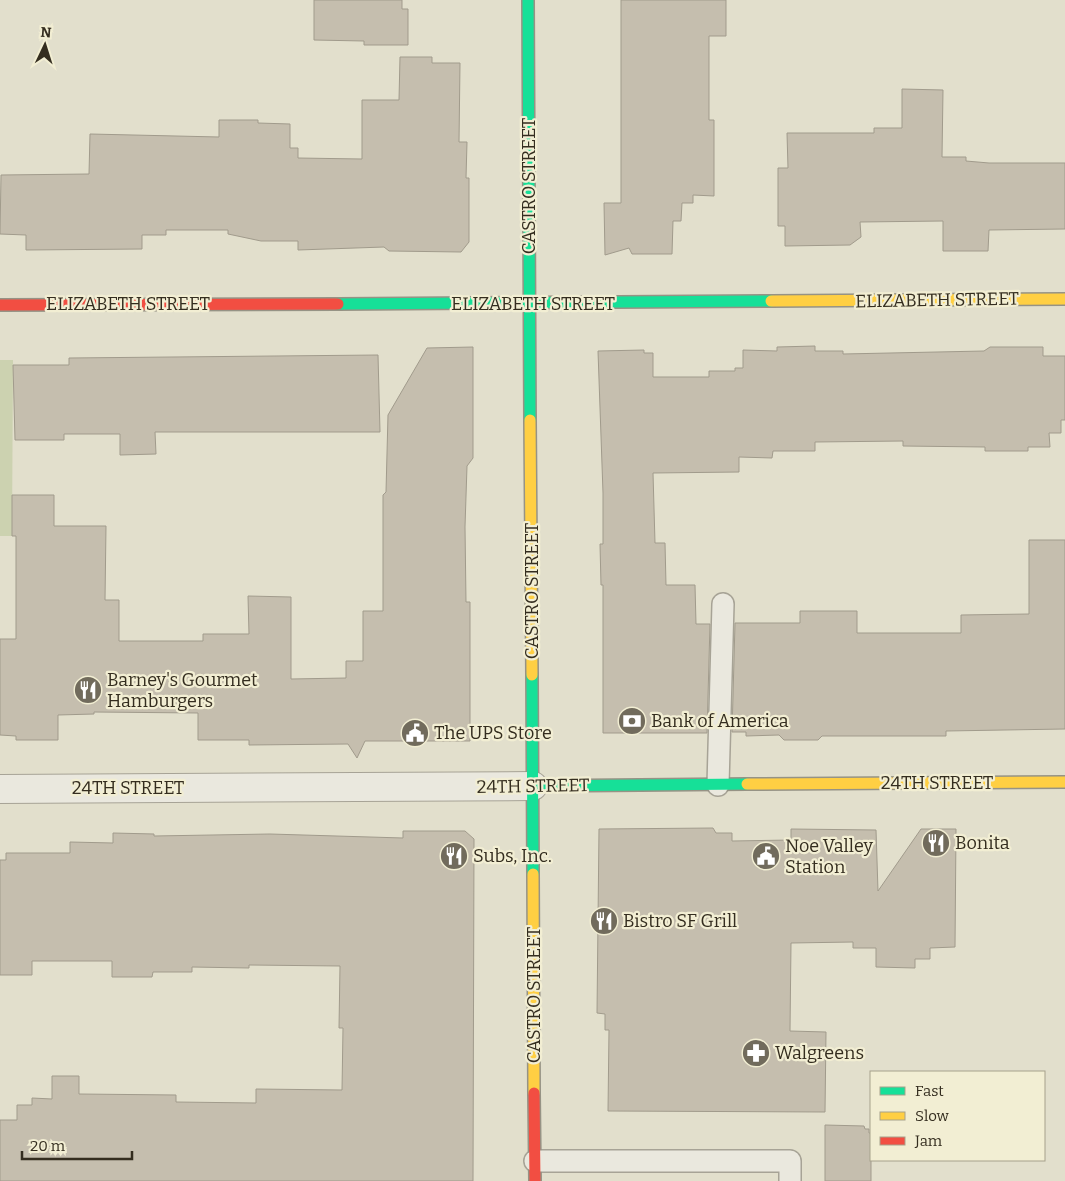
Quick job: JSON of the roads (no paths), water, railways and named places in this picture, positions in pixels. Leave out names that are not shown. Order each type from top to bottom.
[{"type":"street","name":"CASTRO STREET","points":[[528,0],[535,1171]]},
{"type":"street","name":"ELIZABETH STREET","points":[[0,305],[530,304],[1065,299]]},
{"type":"street","name":"24TH STREET","points":[[0,789],[1065,782]]},
{"type":"lane","points":[[718,785],[723,604]]},
{"type":"lane","points":[[535,1171],[790,1161],[790,1181]]},
{"type":"place","name":"Barney's Gourmet Hamburgers","points":[[88,690]]},
{"type":"place","name":"Bank of America","points":[[632,721]]},
{"type":"place","name":"The UPS Store","points":[[415,733]]},
{"type":"place","name":"Bonita","points":[[936,843]]},
{"type":"place","name":"Subs, Inc.","points":[[454,856]]},
{"type":"place","name":"Noe Valley Station","points":[[766,856]]},
{"type":"place","name":"Bistro SF Grill","points":[[604,921]]},
{"type":"place","name":"Walgreens","points":[[756,1053]]}]
